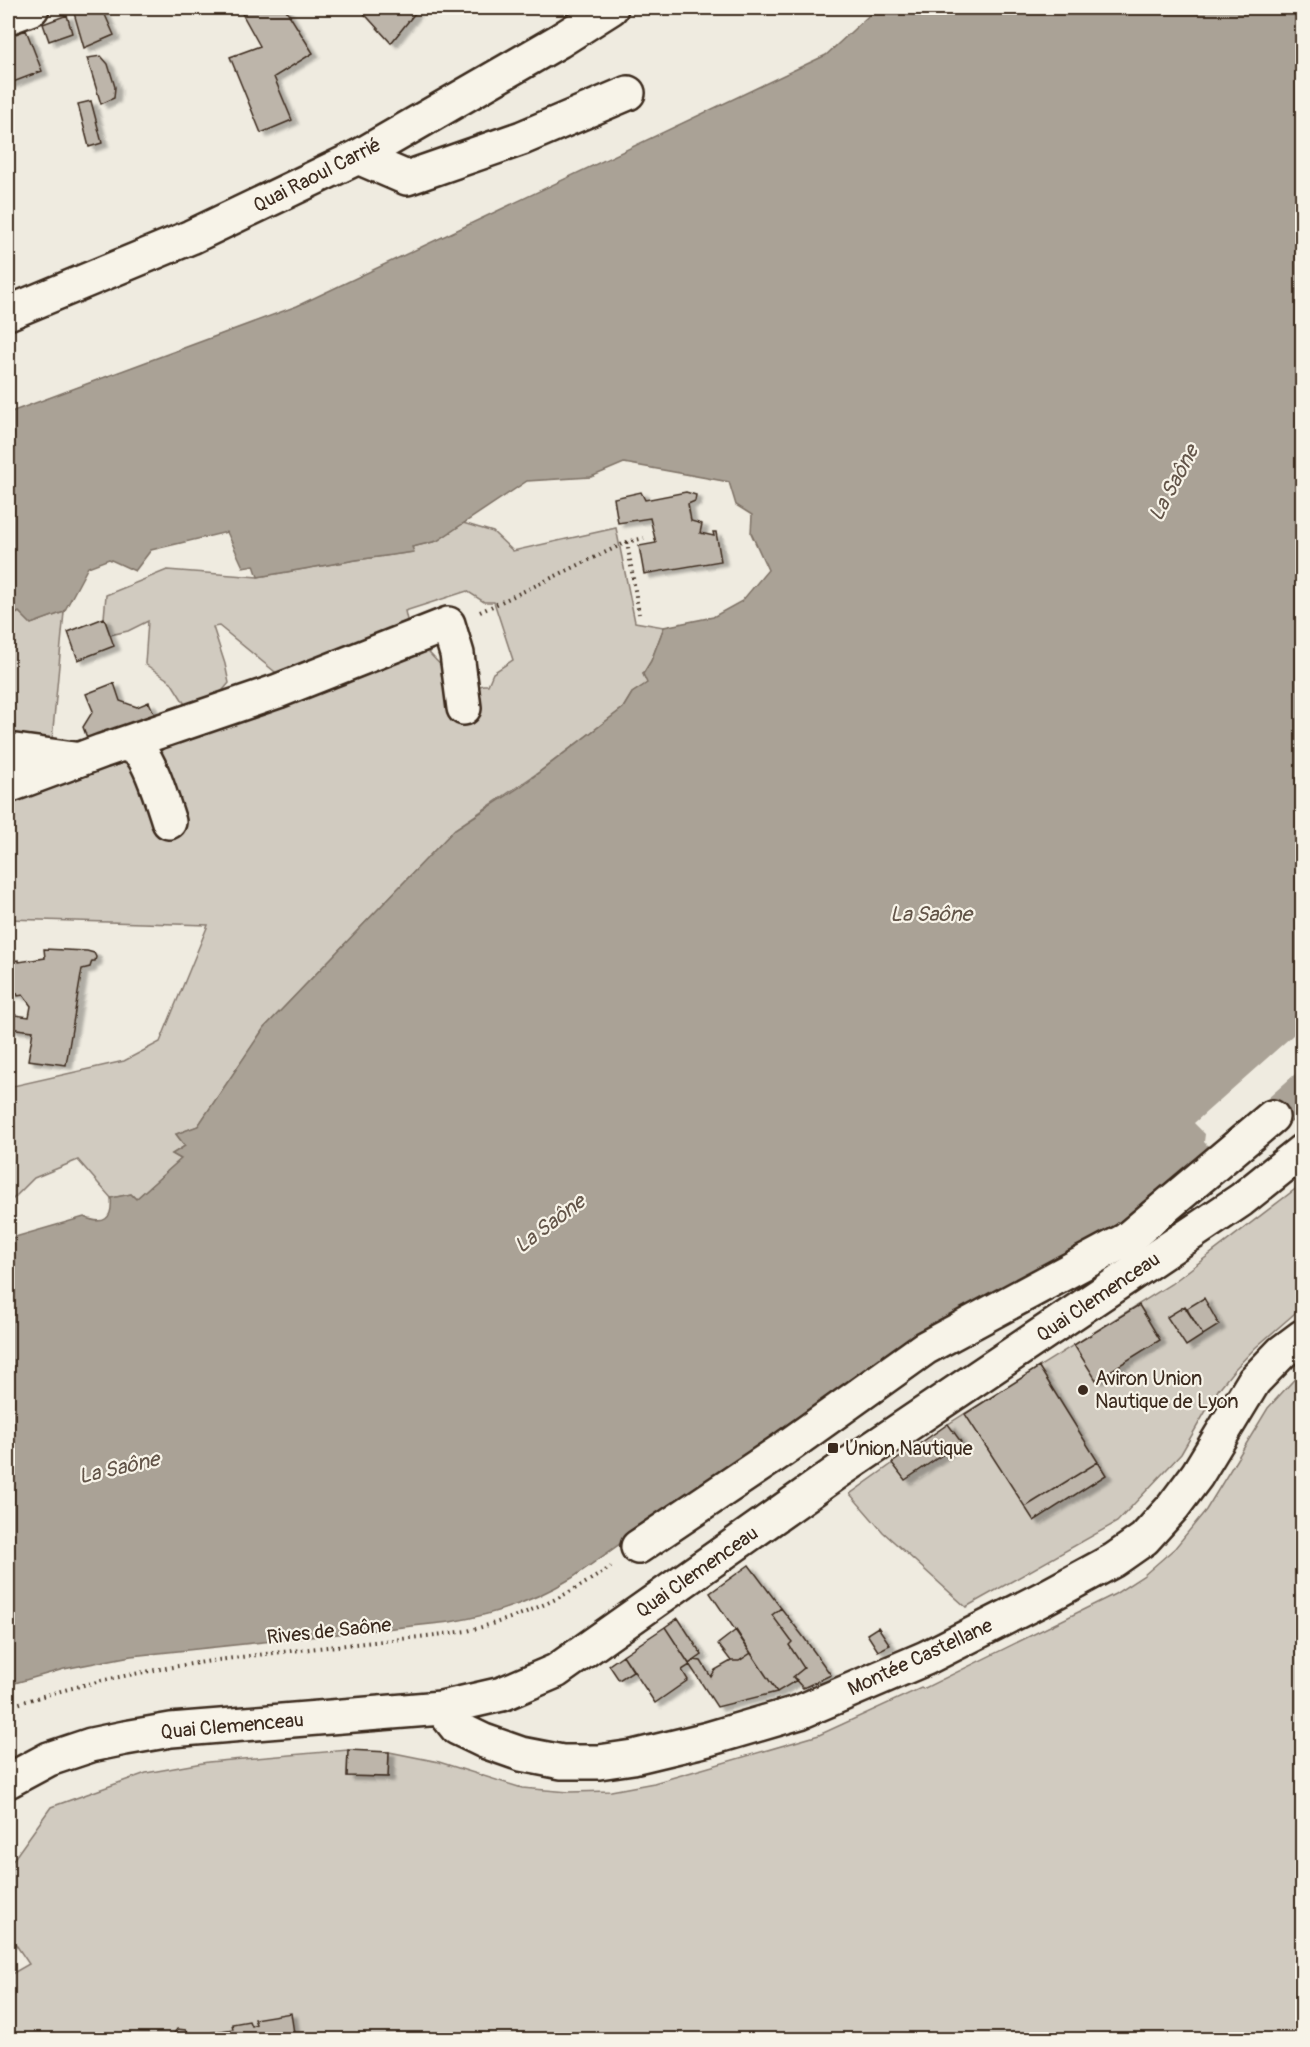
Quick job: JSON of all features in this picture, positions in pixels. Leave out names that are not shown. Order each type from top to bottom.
[{"type":"main road","name":"Quai Raoul Carrié","points":[[8,313],[191,237],[358,157],[559,41],[611,8]]},
{"type":"main road","points":[[358,157],[407,178],[522,138],[628,93]]},
{"type":"main road","points":[[8,786],[278,691],[448,624],[457,654],[464,708]]},
{"type":"main road","points":[[123,744],[133,746],[141,753],[170,822]]},
{"type":"main road","points":[[8,750],[79,760]]},
{"type":"main road","points":[[638,1547],[781,1451],[925,1348],[1134,1253],[1272,1117]]},
{"type":"main road","name":"Quai Clemenceau","points":[[8,1781],[49,1759],[91,1745],[125,1738],[171,1730],[441,1708],[502,1695],[556,1671],[839,1471],[1134,1253],[1241,1200],[1302,1151]]},
{"type":"main road","name":"Montée Castellane","points":[[441,1708],[457,1728],[484,1742],[521,1754],[562,1762],[599,1762],[633,1756],[708,1739],[800,1712],[915,1662],[1074,1582],[1114,1560],[1144,1539],[1173,1507],[1197,1475],[1254,1381],[1282,1352],[1302,1337]]},
{"type":"path","points":[[448,624],[491,608],[627,542],[644,538]]},
{"type":"path","points":[[627,542],[639,614]]},
{"type":"path","name":"Rives de Saône","points":[[8,1707],[101,1679],[187,1663],[479,1628],[546,1605],[584,1584],[638,1547]]},
{"type":"shaded area","points":[[463,523],[493,532],[513,551],[616,528],[635,622],[664,627],[651,661],[643,674],[648,683],[632,693],[623,708],[539,772],[455,829],[264,1028],[198,1126],[176,1134],[185,1146],[172,1154],[181,1159],[136,1199],[131,1194],[111,1198],[78,1160],[34,1178],[8,1204],[8,1133],[13,1086],[124,1061],[160,1042],[208,925],[8,919],[8,769],[19,770],[123,744],[278,691],[414,637],[449,674],[458,694],[488,685],[493,673],[513,660],[494,602],[484,602],[467,591],[405,611],[409,629],[280,676],[219,626],[213,627],[229,683],[207,709],[186,706],[171,682],[145,664],[148,621],[128,631],[110,635],[104,618],[106,595],[167,570],[258,577],[413,552],[412,547],[437,541]]},
{"type":"shaded area","points":[[19,612],[31,624],[64,612],[52,740],[8,735],[8,619]]},
{"type":"shaded area","name":"Aviron Union Nautique de Lyon","points":[[1302,1184],[1302,1307],[1255,1348],[1234,1370],[1218,1390],[1181,1454],[1117,1522],[966,1607],[883,1532],[850,1494],[948,1424],[1171,1284]]},
{"type":"shaded area","points":[[1302,1371],[1302,2039],[8,2040],[8,1976],[29,1964],[8,1933],[8,1867],[51,1807],[146,1773],[208,1762],[348,1750],[347,1776],[388,1777],[389,1752],[439,1762],[522,1788],[569,1792],[611,1791],[654,1783],[819,1735],[923,1689],[1115,1594],[1143,1576],[1175,1548],[1206,1510],[1268,1408]]},
{"type":"water","name":"La Saône","points":[[877,8],[1302,8],[1302,1112],[1283,1129],[1261,1105],[1214,1146],[1142,1216],[916,1333],[572,1578],[528,1600],[498,1611],[450,1622],[131,1656],[64,1669],[8,1685],[8,1239],[84,1217],[97,1221],[106,1219],[109,1216],[111,1198],[131,1194],[136,1199],[181,1159],[172,1154],[185,1146],[176,1134],[198,1126],[264,1028],[455,829],[520,787],[623,708],[632,693],[647,683],[643,674],[651,661],[664,627],[713,617],[742,601],[768,570],[751,533],[752,515],[736,505],[729,482],[624,463],[591,477],[527,481],[437,541],[412,547],[414,552],[258,577],[254,565],[243,567],[227,532],[151,550],[135,571],[109,559],[88,567],[64,612],[31,624],[19,612],[8,619],[8,413],[297,306],[826,55]]},
{"type":"pier","points":[[1302,1027],[1302,1068],[1214,1146],[1207,1145],[1204,1142],[1205,1134],[1194,1123]]},
{"type":"building","points":[[86,8],[102,8],[114,35],[84,48],[74,13]]},
{"type":"building","points":[[239,8],[285,8],[313,53],[274,77],[292,120],[261,133],[230,57],[260,46]]},
{"type":"building","points":[[359,8],[409,8],[415,13],[391,43]]},
{"type":"building","points":[[67,15],[72,33],[49,41],[43,24]]},
{"type":"building","points":[[26,30],[42,71],[8,84],[8,37]]},
{"type":"building","points":[[101,56],[108,64],[115,87],[114,98],[101,104],[87,58]]},
{"type":"building","points":[[91,101],[102,143],[89,147],[78,104]]},
{"type":"building","points":[[641,492],[645,500],[686,492],[696,495],[695,501],[688,504],[691,521],[702,524],[700,533],[714,536],[713,532],[716,532],[721,561],[644,574],[639,546],[656,543],[650,518],[618,523],[614,498]]},
{"type":"building","points":[[104,618],[114,646],[78,660],[68,632]]},
{"type":"building","points":[[114,683],[120,701],[137,707],[149,702],[156,718],[89,743],[83,727],[93,711],[86,694]]},
{"type":"building","points":[[44,949],[87,951],[94,953],[96,957],[90,967],[82,969],[66,1065],[28,1060],[33,1031],[8,1028],[8,1014],[29,1017],[31,1006],[23,995],[8,994],[8,961],[19,960],[19,962],[45,958]]},
{"type":"building","points":[[1204,1298],[1219,1325],[1203,1335],[1186,1309]]},
{"type":"building","points":[[1139,1305],[1160,1340],[1096,1380],[1074,1345]]},
{"type":"building","points":[[1185,1306],[1203,1335],[1186,1346],[1167,1317]]},
{"type":"building","points":[[1039,1367],[1098,1462],[1025,1507],[965,1414]]},
{"type":"building","points":[[948,1424],[961,1442],[905,1480],[892,1463]]},
{"type":"building","points":[[1098,1462],[1106,1475],[1034,1521],[1025,1507]]},
{"type":"building","points":[[749,1565],[781,1608],[772,1615],[792,1642],[789,1645],[804,1668],[793,1677],[797,1680],[777,1692],[710,1593]]},
{"type":"building","points":[[781,1608],[831,1675],[803,1688],[793,1677],[804,1668],[789,1645],[792,1642],[772,1615]]},
{"type":"building","points":[[678,1618],[702,1655],[689,1664],[665,1627]]},
{"type":"building","points":[[665,1627],[690,1665],[682,1670],[688,1680],[655,1703],[623,1655]]},
{"type":"building","points":[[878,1627],[890,1645],[878,1651],[867,1634]]},
{"type":"building","points":[[736,1630],[751,1653],[739,1661],[731,1661],[718,1644]]},
{"type":"building","points":[[751,1653],[777,1692],[717,1707],[689,1664],[694,1660],[701,1661],[711,1677],[715,1670],[731,1661],[739,1661]]},
{"type":"building","points":[[623,1655],[633,1671],[619,1680],[609,1665]]},
{"type":"building","points":[[348,1750],[389,1752],[388,1777],[347,1776]]},
{"type":"building","points":[[291,2013],[295,2040],[173,2040],[172,2036],[177,2029],[186,2030],[191,2036],[233,2029],[232,2024],[249,2021],[251,2026],[256,2024],[254,2019]]},
{"type":"place","name":"Aviron Union Nautique de Lyon","points":[[1083,1390]]},
{"type":"place","name":"Union Nautique","points":[[833,1448]]}]
